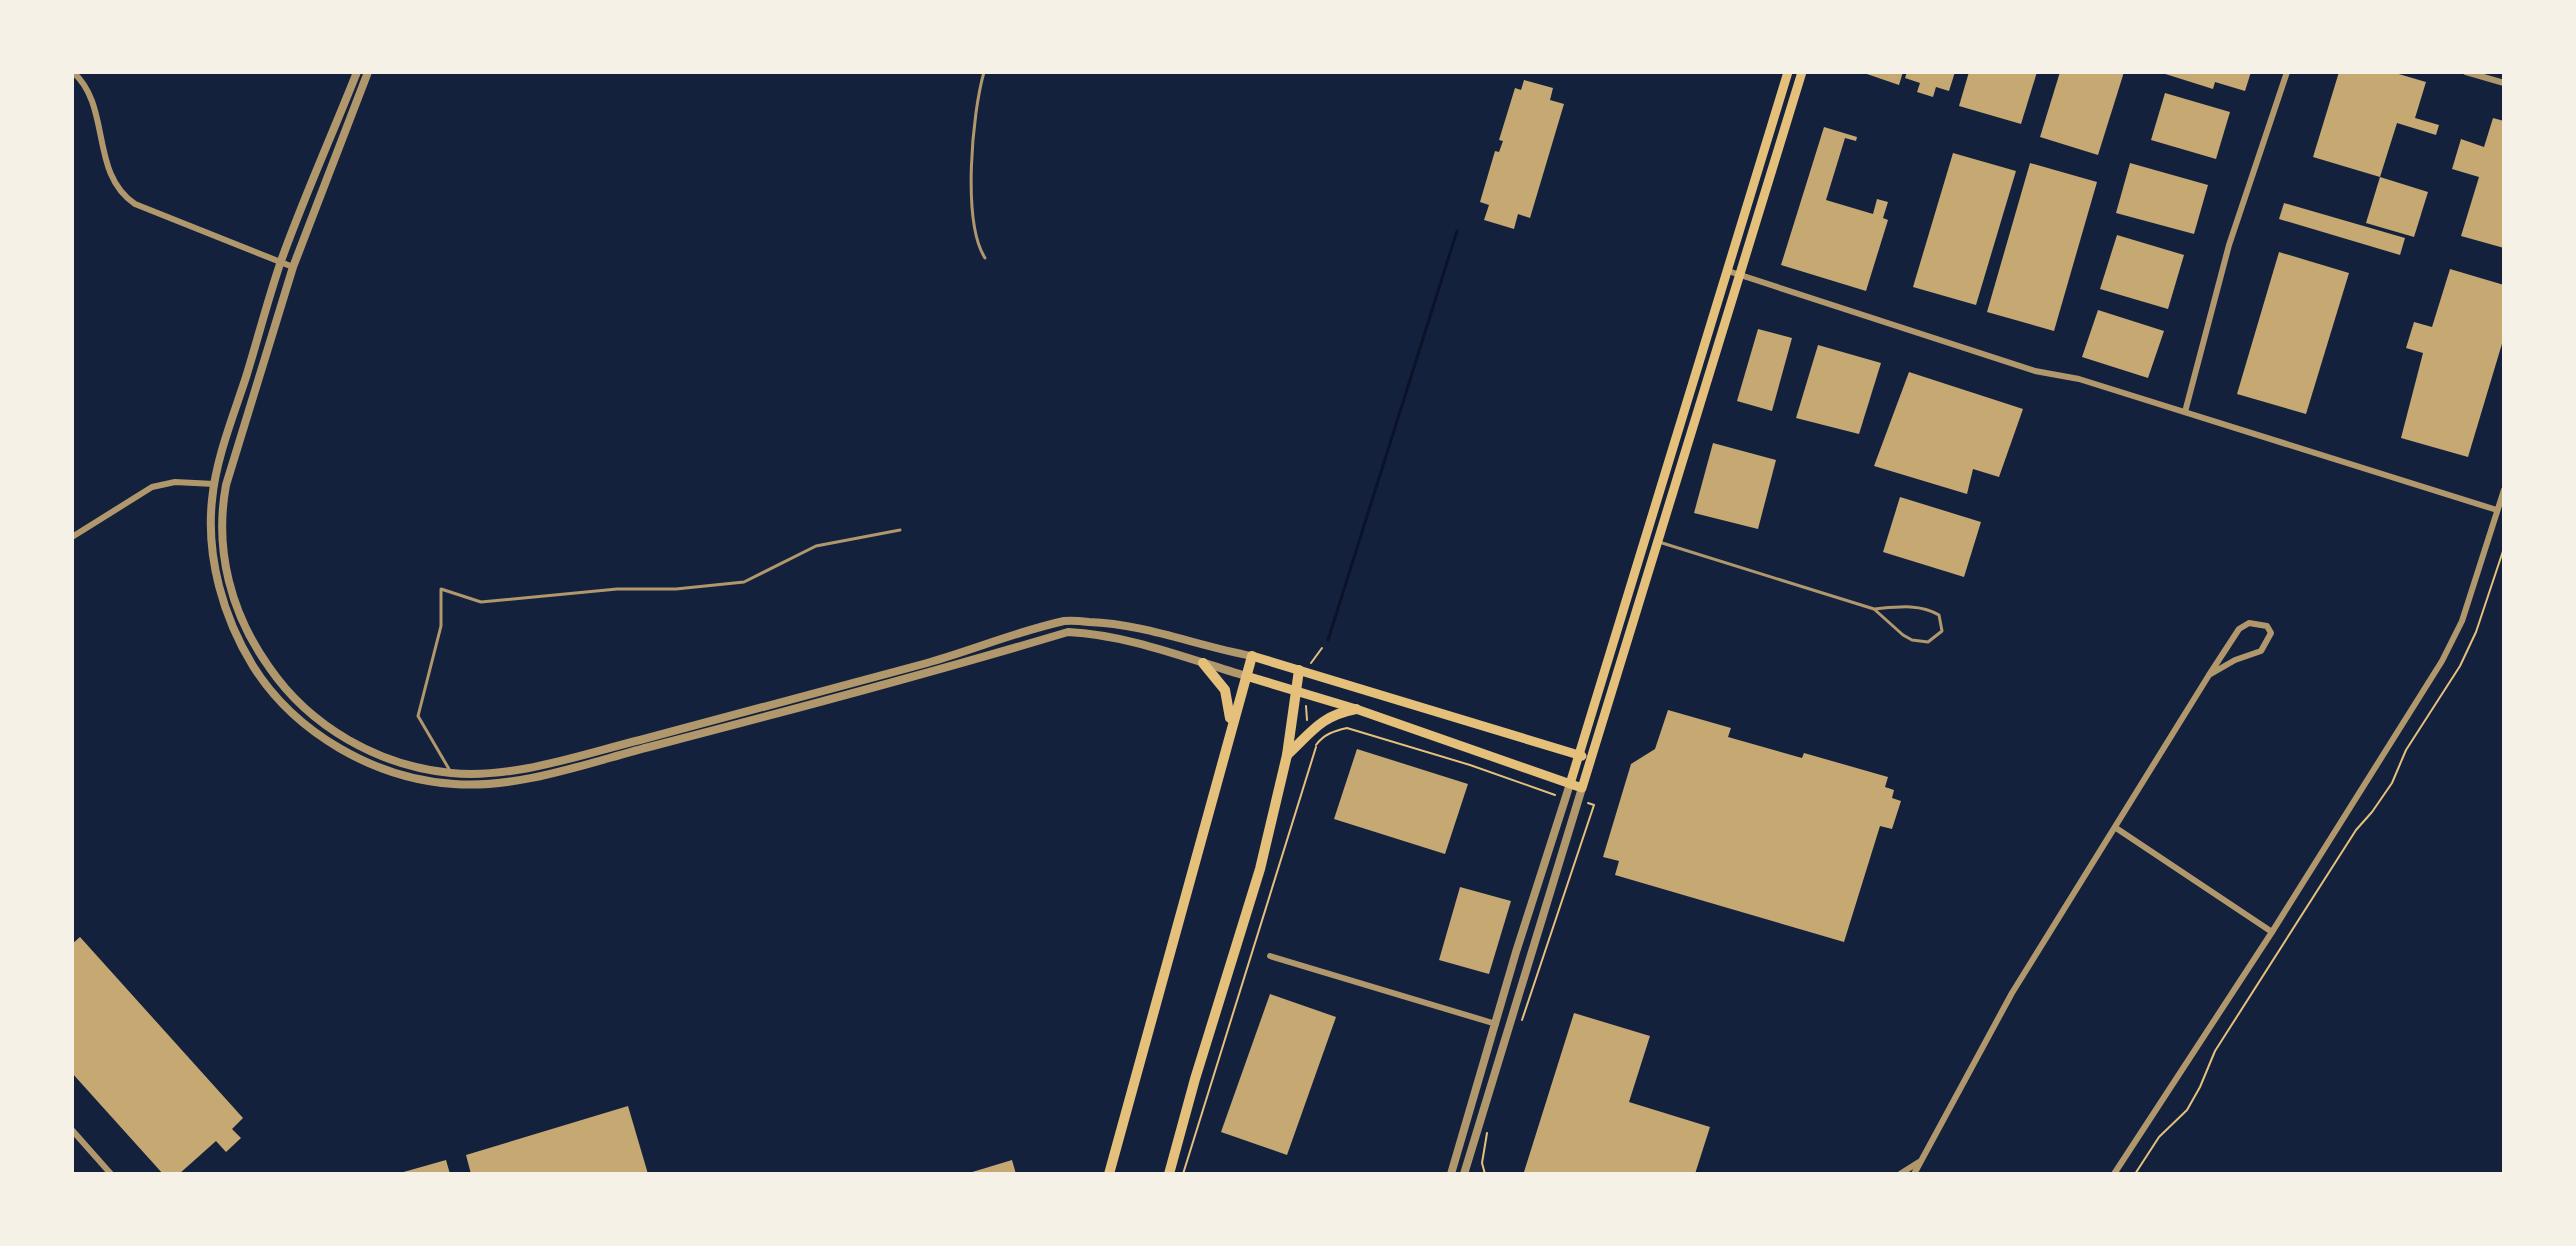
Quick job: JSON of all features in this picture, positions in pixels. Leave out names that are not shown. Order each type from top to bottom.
[{"type":"main road","points":[[1570,784],[1788,72]]},
{"type":"main road","points":[[1246,676],[1356,709],[1582,788],[1802,72]]},
{"type":"main road","points":[[1109,1174],[1252,656],[1591,758]]},
{"type":"main road","points":[[1203,663],[1225,690],[1231,728]]},
{"type":"main road","points":[[1169,1174],[1260,869],[1287,755],[1299,670]]},
{"type":"main road","points":[[1287,755],[1320,721],[1336,713],[1356,709]]},
{"type":"street","points":[[73,72],[92,103],[106,167],[122,195],[135,204],[293,267]]},
{"type":"street","points":[[357,72],[281,262],[214,484],[211,505],[211,540],[220,589],[238,639],[267,686],[296,716],[344,751],[382,768],[435,782],[489,784],[531,777],[827,701],[1068,632],[1114,638],[1246,676]]},
{"type":"street","points":[[368,72],[293,267],[226,485],[223,508],[223,541],[229,586],[245,630],[275,676],[317,719],[349,740],[389,758],[451,773],[478,774],[553,762],[916,666],[1066,621],[1113,622],[1252,656]]},
{"type":"street","points":[[2185,412],[2229,245],[2287,72]]},
{"type":"street","points":[[2466,72],[2504,83]]},
{"type":"street","points":[[1728,271],[2035,371],[2079,379],[2500,511]]},
{"type":"street","points":[[72,537],[152,487],[175,482],[214,484]]},
{"type":"street","points":[[2114,1174],[2272,932],[2442,661],[2462,621],[2500,511],[2504,490]]},
{"type":"street","points":[[1914,1174],[2012,993],[2209,675],[2239,629],[2249,623],[2267,626],[2271,633],[2261,651],[2235,660],[2209,675]]},
{"type":"street","points":[[1451,1174],[1570,784]]},
{"type":"street","points":[[1464,1174],[1582,788]]},
{"type":"street","points":[[2116,828],[2272,932]]},
{"type":"street","points":[[1270,956],[1496,1024],[1512,1019]]},
{"type":"street","points":[[72,1130],[111,1174]]},
{"type":"street","points":[[1900,1174],[1922,1160]]},
{"type":"lane","points":[[984,72],[972,161],[973,217],[978,245],[985,258]]},
{"type":"lane","points":[[214,484],[226,485]]},
{"type":"lane","points":[[451,773],[418,716],[441,626],[441,589],[481,602],[617,589],[676,589],[739,583],[816,546],[900,530]]},
{"type":"lane","points":[[1658,542],[1874,609],[1912,640],[1928,642],[1942,631],[1939,615],[1931,610],[1909,606],[1874,609]]},
{"type":"path","points":[[2135,1174],[2159,1137],[2187,1110],[2215,1051],[2356,830],[2392,783],[2406,750],[2468,650],[2504,548]]},
{"type":"path","points":[[1313,675],[1308,666],[1315,661],[1322,648]]},
{"type":"path","points":[[1308,696],[1308,733]]},
{"type":"path","points":[[1183,1174],[1316,745],[1322,738],[1347,728],[1470,765],[1551,794]]},
{"type":"path","points":[[1522,1020],[1594,805]]},
{"type":"path","points":[[1485,1174],[1482,1163],[1489,1121]]},
{"type":"building","points":[[1861,72],[1903,72],[1899,85]]},
{"type":"building","points":[[1907,72],[1955,72],[1949,91],[1936,87],[1933,97],[1917,92],[1920,83],[1905,78]]},
{"type":"building","points":[[1969,72],[2037,72],[2021,124],[1959,106]]},
{"type":"building","points":[[2060,72],[2124,72],[2098,155],[2040,137]]},
{"type":"building","points":[[2159,72],[2251,72],[2245,91],[2215,82],[2213,89]]},
{"type":"building","points":[[2339,72],[2392,72],[2426,82],[2415,118],[2439,125],[2436,135],[2397,123],[2380,177],[2313,157]]},
{"type":"building","points":[[1524,80],[1553,88],[1550,100],[1564,104],[1530,218],[1518,214],[1514,229],[1484,220],[1489,205],[1480,202],[1495,151],[1499,152],[1503,141],[1499,140],[1515,88],[1521,90]]},
{"type":"building","points":[[2165,93],[2230,112],[2216,159],[2151,140]]},
{"type":"building","points":[[2493,118],[2504,121],[2504,248],[2461,236],[2479,177],[2452,169],[2461,139],[2484,147]]},
{"type":"building","points":[[1824,127],[1857,137],[1856,141],[1845,138],[1826,200],[1873,214],[1877,199],[1888,202],[1883,218],[1888,220],[1866,291],[1781,265]]},
{"type":"building","points":[[1953,153],[2016,171],[1976,305],[1913,287]]},
{"type":"building","points":[[2030,163],[2097,182],[2054,331],[1987,312]]},
{"type":"building","points":[[2130,163],[2208,185],[2194,234],[2116,213]]},
{"type":"building","points":[[2380,177],[2428,192],[2414,237],[2366,223]]},
{"type":"building","points":[[2284,203],[2405,238],[2400,255],[2279,219]]},
{"type":"building","points":[[2117,235],[2184,255],[2168,309],[2100,289]]},
{"type":"building","points":[[2279,252],[2349,273],[2306,414],[2237,394]]},
{"type":"building","points":[[2450,269],[2504,285],[2504,337],[2468,457],[2401,438],[2423,353],[2406,348],[2414,322],[2432,327]]},
{"type":"building","points":[[2098,310],[2164,331],[2148,378],[2082,357]]},
{"type":"building","points":[[1758,329],[1792,338],[1772,411],[1737,401]]},
{"type":"building","points":[[1818,345],[1881,363],[1859,434],[1796,418]]},
{"type":"building","points":[[1909,372],[2023,409],[1999,477],[1973,469],[1967,494],[1874,466]]},
{"type":"building","points":[[1713,443],[1776,460],[1758,529],[1694,513]]},
{"type":"building","points":[[1900,497],[1981,522],[1964,577],[1883,552]]},
{"type":"building","points":[[1668,710],[1731,728],[1728,737],[1802,758],[1804,753],[1888,777],[1885,787],[1894,790],[1892,798],[1901,801],[1892,829],[1880,826],[1844,942],[1615,875],[1619,861],[1603,857],[1631,764],[1655,749]]},
{"type":"building","points":[[1357,749],[1468,784],[1445,854],[1334,819]]},
{"type":"building","points":[[1460,887],[1511,901],[1489,974],[1439,960]]},
{"type":"building","points":[[80,937],[243,1118],[232,1129],[241,1138],[226,1152],[216,1141],[179,1174],[163,1174],[72,1073],[72,944]]},
{"type":"building","points":[[1270,994],[1336,1017],[1287,1155],[1221,1132]]},
{"type":"building","points":[[1574,1013],[1650,1036],[1629,1102],[1710,1127],[1695,1174],[1524,1172]]},
{"type":"building","points":[[628,1106],[648,1174],[471,1174],[466,1155]]},
{"type":"building","points":[[446,1160],[450,1174],[400,1174],[400,1173]]},
{"type":"building","points":[[1012,1160],[1016,1174],[969,1174],[969,1173]]},
{"type":"waterway","points":[[1328,640],[1457,231]]}]
